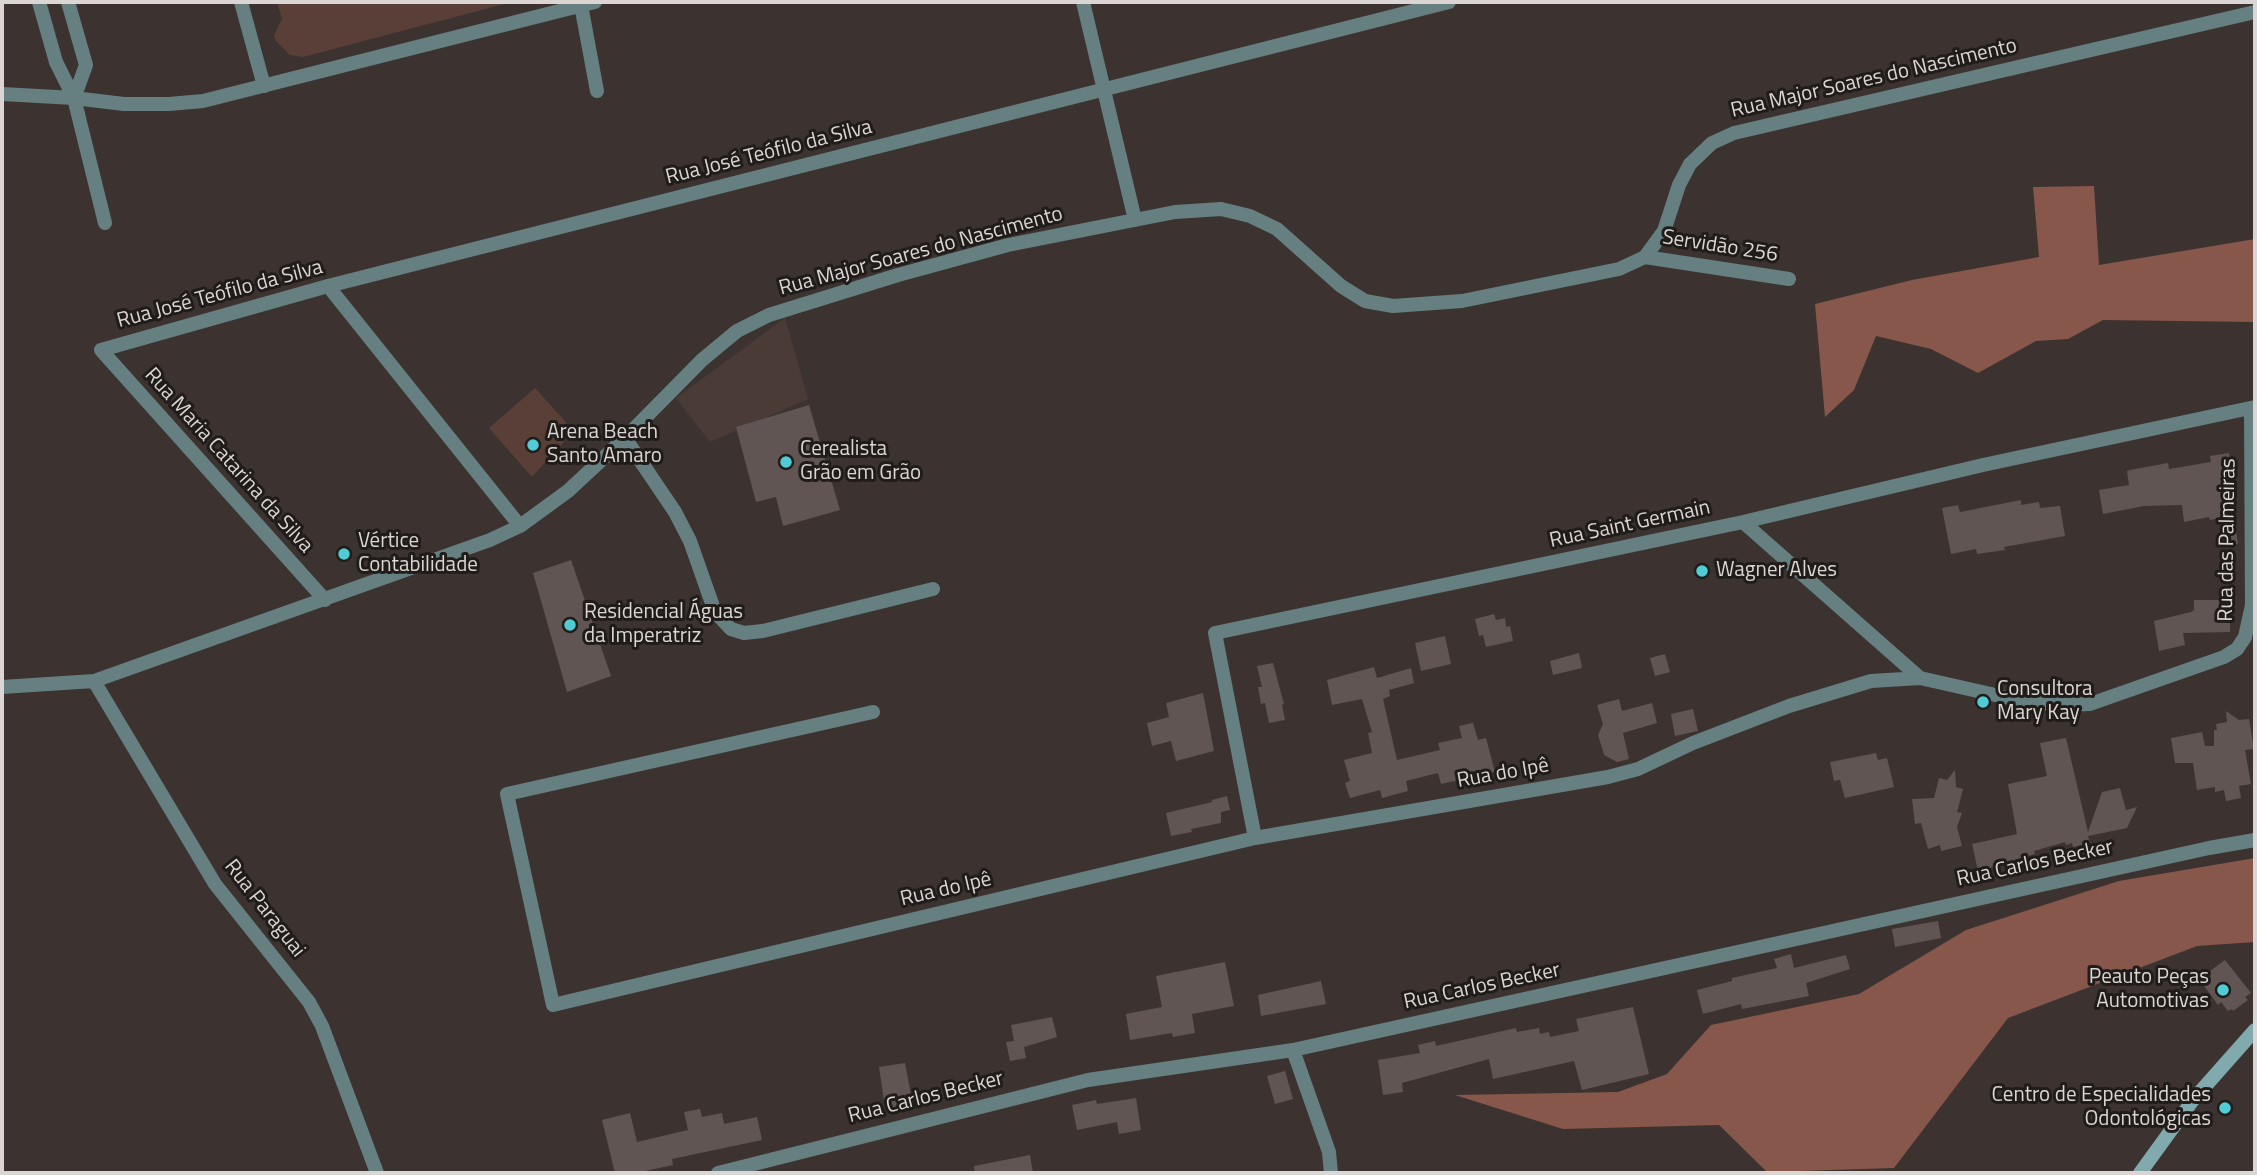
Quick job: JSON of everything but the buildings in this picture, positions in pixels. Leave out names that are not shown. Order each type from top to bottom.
[{"type":"main road","points":[[2140,1173],[2193,1100],[2255,1030]]},
{"type":"street","points":[[39,2],[56,62],[74,98],[105,223]]},
{"type":"street","points":[[68,2],[86,65],[74,98]]},
{"type":"street","points":[[241,2],[264,86]]},
{"type":"street","points":[[1083,2],[1135,220]]},
{"type":"street","name":"Rua José Teófilo da Silva","points":[[101,350],[328,286],[1449,2]]},
{"type":"street","points":[[2,94],[124,104],[203,101],[588,4],[597,91]]},
{"type":"street","name":"Rua Major Soares do Nascimento","points":[[3,689],[94,681],[490,540],[520,526],[568,491],[710,353],[737,331],[757,319],[898,275],[1008,245],[1202,209],[1235,211],[1277,229],[1341,286],[1365,301],[1393,306],[1462,301],[1619,269],[1645,257],[1664,231],[1684,174],[1704,148],[1721,138],[1752,128],[2255,12]]},
{"type":"street","name":"Servidão 256","points":[[1645,257],[1789,279]]},
{"type":"street","points":[[328,286],[520,526]]},
{"type":"street","name":"Rua Maria Catarina da Silva","points":[[101,350],[325,600]]},
{"type":"street","name":"Rua Saint Germain","points":[[1255,838],[1215,633],[1743,522],[1983,465],[2253,408]]},
{"type":"street","name":"Rua das Palmeiras","points":[[1743,522],[1920,678],[2022,701],[2082,705],[2098,702],[2215,661],[2237,649],[2248,629],[2252,605],[2253,408]]},
{"type":"street","points":[[625,438],[675,512],[690,541],[715,612],[731,629],[744,632],[763,631],[933,589]]},
{"type":"street","name":"Rua do Ipê","points":[[873,712],[507,794],[553,1005],[1255,838],[1608,777],[1638,769],[1693,743],[1799,703],[1871,681],[1920,678]]},
{"type":"street","name":"Rua Paraguai","points":[[94,681],[215,884],[309,1002],[322,1026],[377,1173]]},
{"type":"street","name":"Rua Carlos Becker","points":[[718,1173],[1088,1080],[1293,1050],[2255,840]]},
{"type":"street","points":[[1293,1050],[1329,1152],[1331,1173]]},
{"type":"shaded area","points":[[277,2],[512,2],[303,57],[290,55],[276,41],[274,35],[282,19]]},
{"type":"shaded area","points":[[2094,186],[2099,265],[2255,239],[2255,322],[2103,320],[2068,339],[2036,341],[1978,373],[1931,349],[1876,336],[1854,390],[1825,417],[1815,304],[1912,280],[2039,257],[2033,187]]},
{"type":"shaded area","points":[[785,318],[808,399],[710,442],[676,398]]},
{"type":"shaded area","name":"Arena Beach Santo Amaro","points":[[535,388],[574,431],[532,477],[489,428]]},
{"type":"shaded area","points":[[2255,858],[2255,942],[2197,946],[2008,1018],[1894,1168],[1767,1172],[1719,1125],[1563,1129],[1455,1095],[1618,1092],[1667,1074],[1711,1025],[1859,994],[1966,930],[2119,881]]},
{"type":"place","name":"Arena Beach Santo Amaro","points":[[533,445]]},
{"type":"place","name":"Cerealista Grão em Grão","points":[[786,462]]},
{"type":"place","name":"Vértice Contabilidade","points":[[344,554]]},
{"type":"place","name":"Wagner Alves","points":[[1702,571]]},
{"type":"place","name":"Residencial Águas da Imperatriz","points":[[570,625]]},
{"type":"place","name":"Consultora Mary Kay","points":[[1983,702]]},
{"type":"place","name":"Peauto Peças Automotivas","points":[[2223,990]]},
{"type":"place","name":"Centro de Especialidades Odontológicas","points":[[2225,1108]]}]
